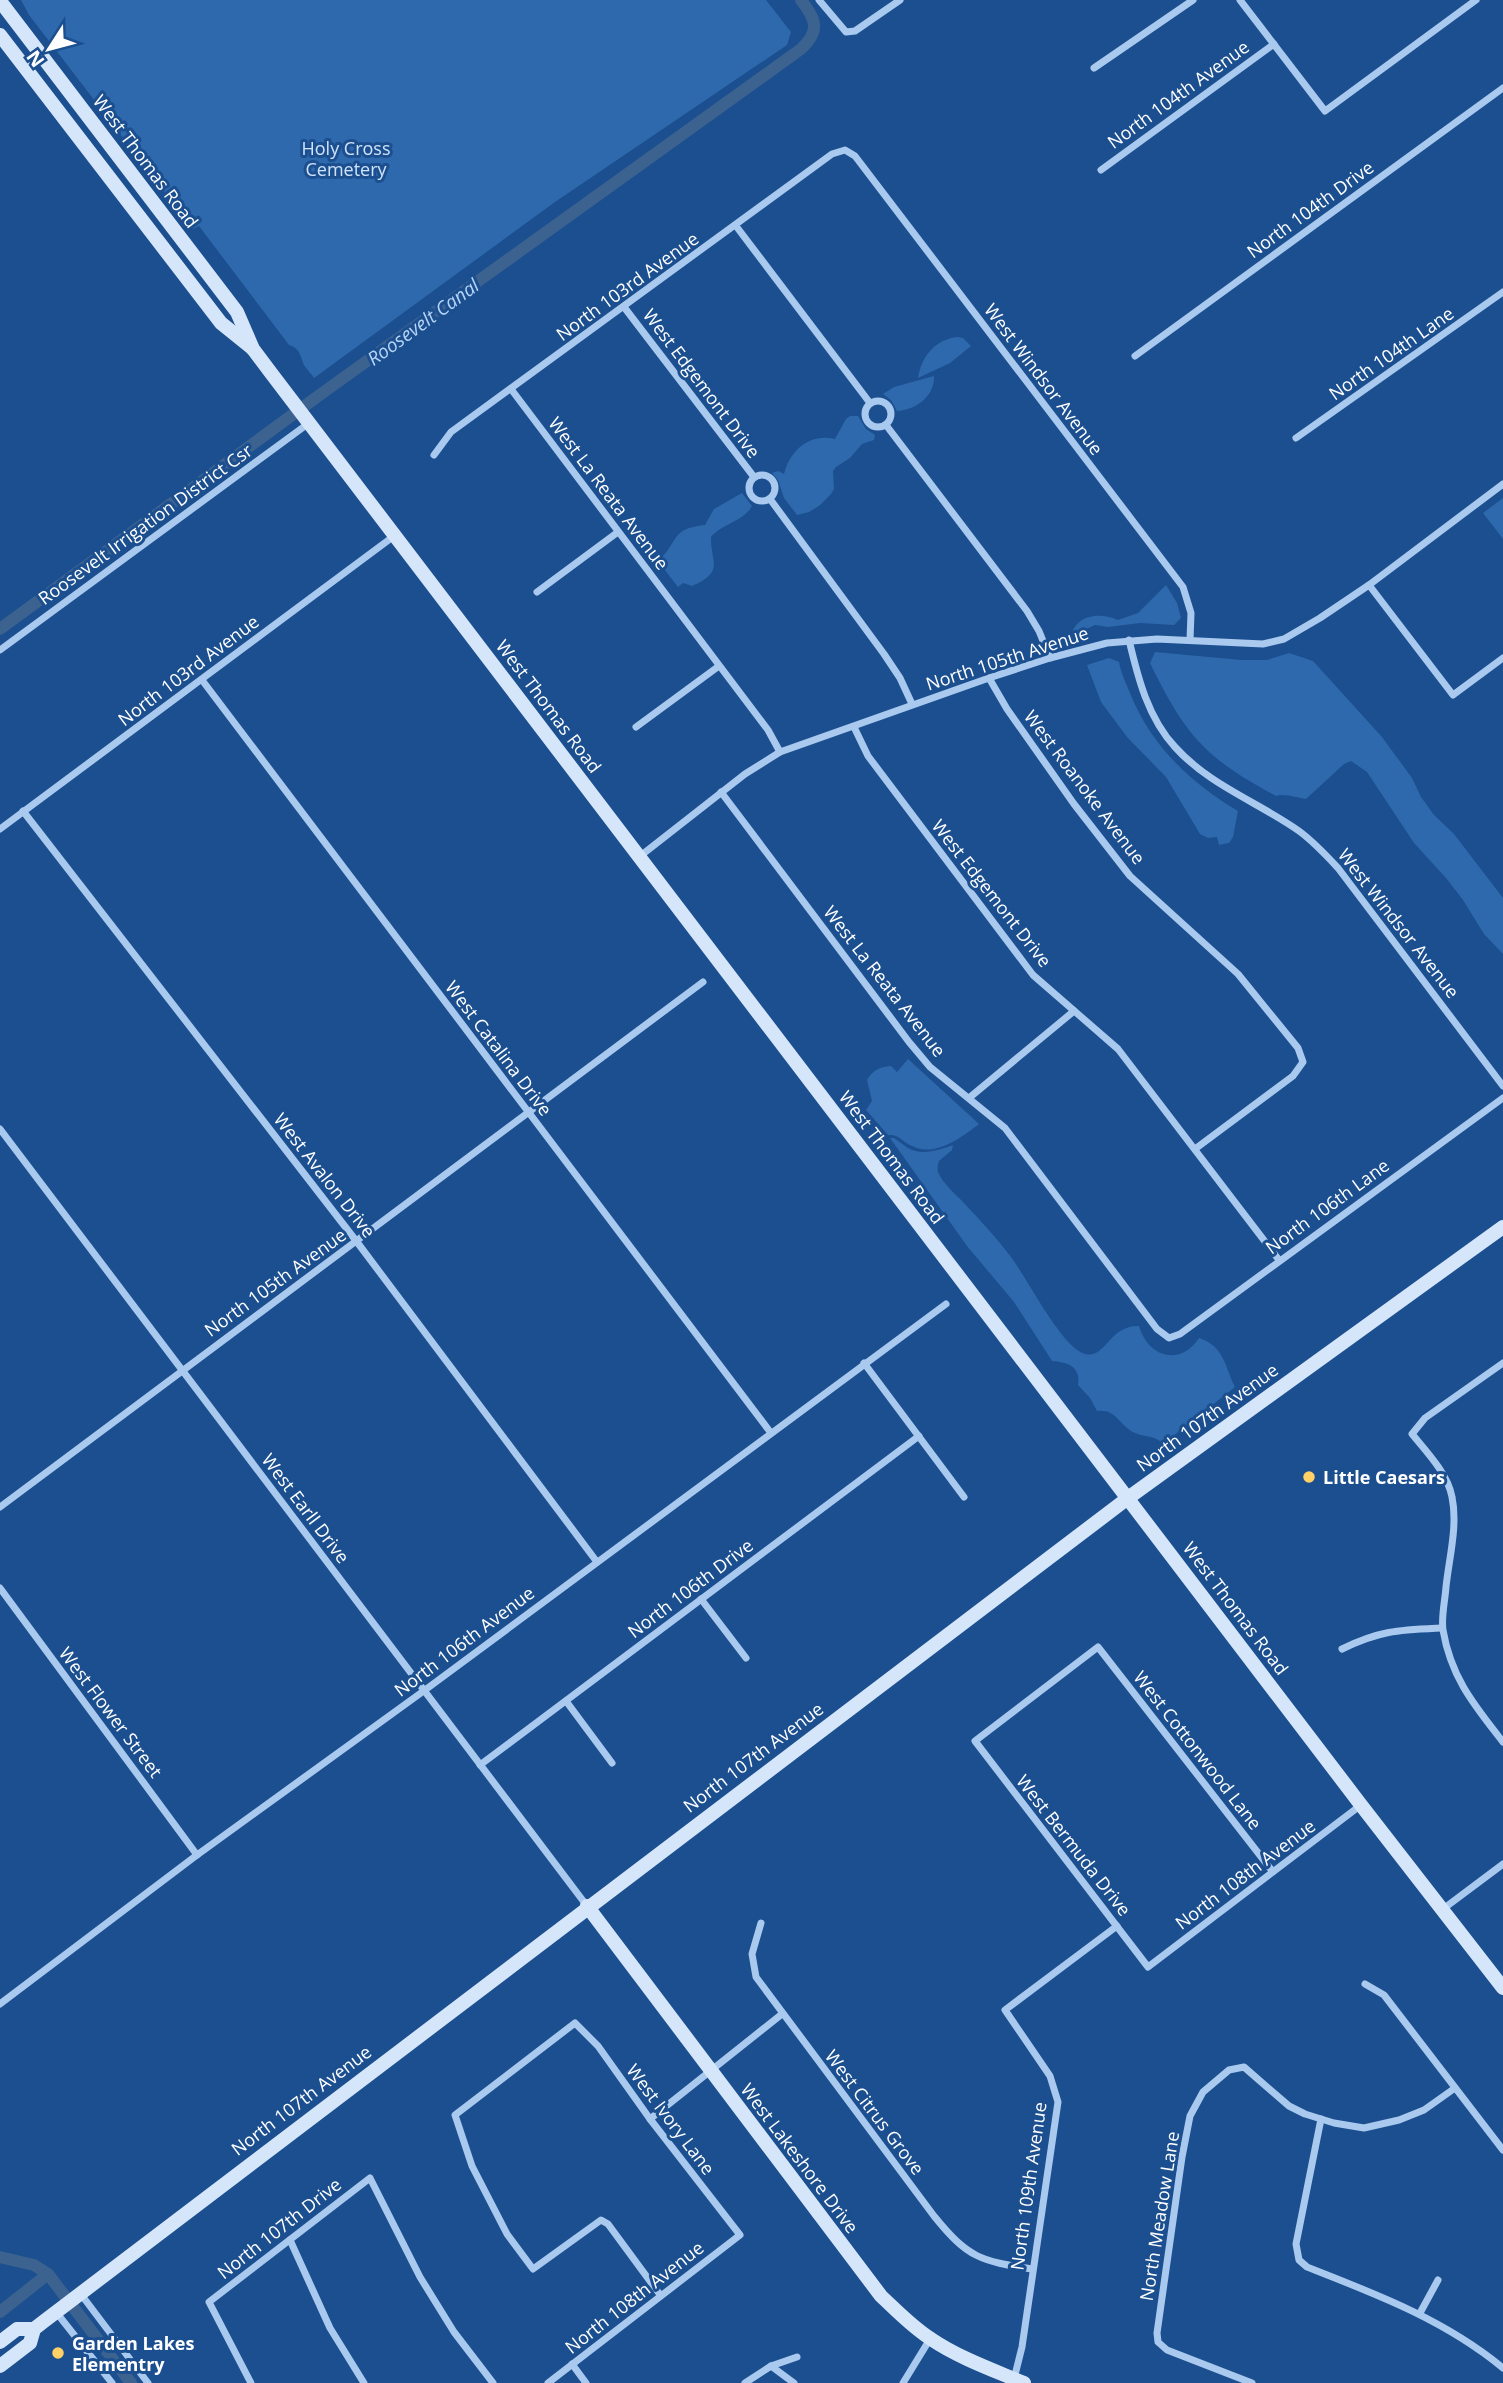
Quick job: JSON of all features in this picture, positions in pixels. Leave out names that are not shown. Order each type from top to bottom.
[{"type":"main road","name":"West Thomas Road","points":[[0,1],[237,312],[253,349]]},
{"type":"main road","name":"West Thomas Road","points":[[0,35],[220,323],[253,349],[290,397],[1361,1805],[1503,1987]]},
{"type":"main road","name":"North 107th Avenue","points":[[0,2365],[30,2343],[34,2329],[80,2293],[587,1906],[1128,1498],[1503,1227]]},
{"type":"main road","name":"West Lakeshore Drive","points":[[587,1906],[881,2296],[930,2339],[1019,2381]]},
{"type":"main road","name":"North 107th Avenue","points":[[0,2342],[17,2329],[34,2329]]},
{"type":"street","points":[[819,0],[846,32],[855,31],[900,0]]},
{"type":"street","points":[[1094,68],[1193,0]]},
{"type":"street","name":"North 104th Avenue","points":[[1240,0],[1325,111],[1476,0]]},
{"type":"street","name":"North 104th Avenue","points":[[1101,170],[1273,44]]},
{"type":"street","name":"North 104th Drive","points":[[1135,356],[1503,88]]},
{"type":"street","name":"North 103rd Avenue","points":[[434,455],[451,432],[832,154],[845,150]]},
{"type":"street","name":"West Windsor Avenue","points":[[845,150],[855,156],[1183,587],[1191,613],[1190,640]]},
{"type":"street","points":[[736,226],[870,403]]},
{"type":"street","name":"North 104th Lane","points":[[1296,438],[1503,292]]},
{"type":"street","name":"West Edgemont Drive","points":[[624,307],[754,477]]},
{"type":"street","name":"West La Reata Avenue","points":[[511,389],[768,730],[780,752]]},
{"type":"street","points":[[879,401],[887,404],[891,412],[886,425],[874,427],[867,422],[864,414],[870,403],[879,401]]},
{"type":"street","name":"Roosevelt Irrigation District Csr","points":[[0,650],[309,423]]},
{"type":"street","points":[[886,425],[1027,611],[1050,658]]},
{"type":"street","name":"West Edgemont Drive","points":[[765,476],[772,480],[775,489],[770,499],[757,501],[750,495],[749,485],[754,477],[765,476]]},
{"type":"street","name":"North 105th Avenue","points":[[639,857],[721,792],[780,752],[912,704],[1050,658],[1107,643],[1129,640],[1190,640],[1241,645],[1284,639],[1369,585],[1503,484]]},
{"type":"street","name":"West Edgemont Drive","points":[[770,499],[884,654],[900,678],[912,704]]},
{"type":"street","points":[[537,592],[618,532]]},
{"type":"street","name":"North 103rd Avenue","points":[[0,829],[395,536]]},
{"type":"street","points":[[1369,585],[1453,695],[1503,658]]},
{"type":"street","name":"West Windsor Avenue","points":[[1129,640],[1140,686],[1161,729],[1175,747],[1214,780],[1290,825],[1320,848],[1338,867],[1503,1086]]},
{"type":"street","points":[[636,727],[719,666]]},
{"type":"street","name":"West Roanoke Avenue","points":[[989,678],[1007,709],[1074,804],[1130,876],[1238,974],[1298,1048],[1303,1062],[1293,1076],[1195,1149]]},
{"type":"street","name":"West Catalina Drive","points":[[202,680],[771,1433]]},
{"type":"street","name":"West Edgemont Drive","points":[[854,727],[868,756],[1033,975],[1118,1049],[1279,1260]]},
{"type":"street","name":"West La Reata Avenue","points":[[721,792],[909,1042],[930,1067],[1006,1128],[1157,1329],[1169,1338]]},
{"type":"street","name":"West Avalon Drive","points":[[23,811],[357,1242],[597,1562]]},
{"type":"street","name":"North 105th Avenue","points":[[0,1507],[703,982]]},
{"type":"street","points":[[969,1098],[1074,1011]]},
{"type":"street","name":"North 106th Lane","points":[[1169,1338],[1180,1334],[1503,1098]]},
{"type":"street","name":"West Earll Drive","points":[[0,1129],[587,1906]]},
{"type":"street","name":"North 106th Avenue","points":[[0,2004],[197,1854],[425,1690],[946,1304]]},
{"type":"street","points":[[864,1363],[964,1497]]},
{"type":"street","points":[[1502,1739],[1475,1708],[1452,1663],[1443,1628],[1454,1519],[1452,1494],[1426,1451],[1412,1434],[1425,1418],[1503,1363]]},
{"type":"street","name":"North 106th Drive","points":[[480,1765],[919,1436]]},
{"type":"street","name":"West Flower Street","points":[[0,1588],[197,1854]]},
{"type":"street","points":[[701,1599],[746,1658]]},
{"type":"street","points":[[1342,1649],[1384,1632],[1443,1628]]},
{"type":"street","name":"West Bermuda Drive","points":[[1098,1647],[975,1741],[1147,1967]]},
{"type":"street","name":"West Cottonwood Lane","points":[[1098,1647],[1273,1872]]},
{"type":"street","points":[[566,1701],[612,1763]]},
{"type":"street","name":"North 108th Avenue","points":[[1147,1967],[1361,1805]]},
{"type":"street","points":[[1443,1909],[1503,1864]]},
{"type":"street","name":"West Citrus Grove","points":[[761,1923],[752,1954],[756,1977],[950,2236],[969,2252],[993,2263],[1032,2269]]},
{"type":"street","name":"North 109th Avenue","points":[[1019,2381],[1032,2269],[1058,2102],[1050,2076],[1004,2010],[1116,1926]]},
{"type":"street","points":[[1365,1984],[1384,1995],[1503,2150]]},
{"type":"street","points":[[650,2119],[782,2014]]},
{"type":"street","name":"West Ivory Lane","points":[[661,2296],[608,2224],[601,2220],[533,2269],[507,2234],[472,2166],[455,2115],[575,2023],[598,2046],[650,2119],[740,2235]]},
{"type":"street","name":"North Meadow Lane","points":[[1223,2372],[1167,2350],[1158,2342],[1157,2333],[1182,2157],[1190,2116],[1203,2092],[1229,2070],[1244,2067],[1289,2106],[1321,2119],[1364,2128],[1399,2120],[1424,2110],[1455,2088]]},
{"type":"street","points":[[1321,2119],[1296,2244],[1299,2260],[1307,2267],[1420,2314],[1464,2339],[1503,2368]]},
{"type":"street","name":"North 107th Drive","points":[[251,2383],[209,2302],[370,2178],[419,2277],[454,2332],[493,2383]]},
{"type":"street","name":"North 108th Avenue","points":[[548,2383],[740,2235]]},
{"type":"street","points":[[290,2240],[330,2328],[364,2383]]},
{"type":"street","points":[[1420,2314],[1438,2280]]},
{"type":"street","points":[[80,2293],[148,2383]]},
{"type":"street","points":[[57,2311],[112,2383]]},
{"type":"street","points":[[903,2383],[930,2339]]},
{"type":"street","points":[[745,2383],[771,2366],[797,2357]]},
{"type":"street","points":[[572,2364],[586,2383]]},
{"type":"street","points":[[771,2366],[794,2383]]},
{"type":"street","points":[[1218,2383],[1223,2372],[1252,2383]]},
{"type":"green space","name":"Holy Cross Cemetery","points":[[21,0],[766,0],[791,32],[787,45],[555,202],[314,378],[297,350],[289,345],[199,226],[193,229],[29,15]]},
{"type":"green space","points":[[958,337],[971,346],[950,363],[918,378],[922,363],[931,350],[942,341]]},
{"type":"green space","points":[[934,376],[928,396],[911,408],[897,411],[891,400],[883,394],[894,387]]},
{"type":"green space","points":[[850,416],[858,416],[866,429],[875,435],[874,440],[862,444],[850,458],[836,467],[833,471],[834,489],[819,506],[797,515],[784,498],[778,480],[772,473],[778,471],[784,474],[796,451],[809,441],[835,439]]},
{"type":"green space","points":[[742,493],[752,506],[743,516],[711,537],[714,565],[709,576],[692,586],[683,583],[678,587],[658,561],[680,533],[705,525],[714,509]]},
{"type":"green space","points":[[1503,498],[1503,539],[1483,513]]},
{"type":"green space","points":[[1166,585],[1177,603],[1181,618],[1174,625],[1095,625],[1071,636],[1078,623],[1084,619],[1104,616],[1118,620],[1138,613]]},
{"type":"green space","points":[[1155,652],[1241,660],[1267,660],[1289,653],[1313,661],[1382,737],[1412,778],[1434,815],[1454,834],[1503,898],[1503,954],[1484,934],[1446,878],[1414,843],[1367,772],[1351,761],[1344,764],[1306,799],[1276,796],[1214,756],[1187,727],[1174,709],[1150,663]]},
{"type":"green space","points":[[1109,658],[1119,662],[1139,712],[1161,746],[1204,788],[1238,811],[1233,837],[1229,843],[1219,845],[1217,837],[1208,838],[1200,834],[1166,777],[1127,737],[1101,702],[1087,665]]},
{"type":"green space","points":[[908,1059],[979,1124],[965,1135],[939,1148],[921,1149],[888,1135],[866,1110],[872,1101],[867,1080],[874,1071],[883,1067],[891,1066],[897,1072]]},
{"type":"green space","points":[[890,1138],[919,1152],[953,1145],[952,1150],[939,1161],[940,1176],[1005,1250],[1045,1311],[1076,1349],[1085,1354],[1098,1352],[1121,1331],[1139,1326],[1149,1345],[1165,1354],[1183,1353],[1199,1338],[1219,1352],[1235,1387],[1163,1444],[1133,1432],[1108,1412],[1097,1411],[1078,1385],[1075,1370],[1068,1364],[1052,1361],[1014,1302],[967,1246]]},
{"type":"waterway","name":"Roosevelt Canal","points":[[0,629],[801,49],[814,30],[813,19],[801,0]]},
{"type":"waterway","name":"Roosevelt Canal","points":[[0,2257],[34,2265],[48,2274],[131,2383]]},
{"type":"waterway","points":[[0,2312],[48,2274]]},
{"type":"place","name":"Little Caesars","points":[[1309,1477]]},
{"type":"place","name":"Garden Lakes Elementry","points":[[58,2353]]}]
